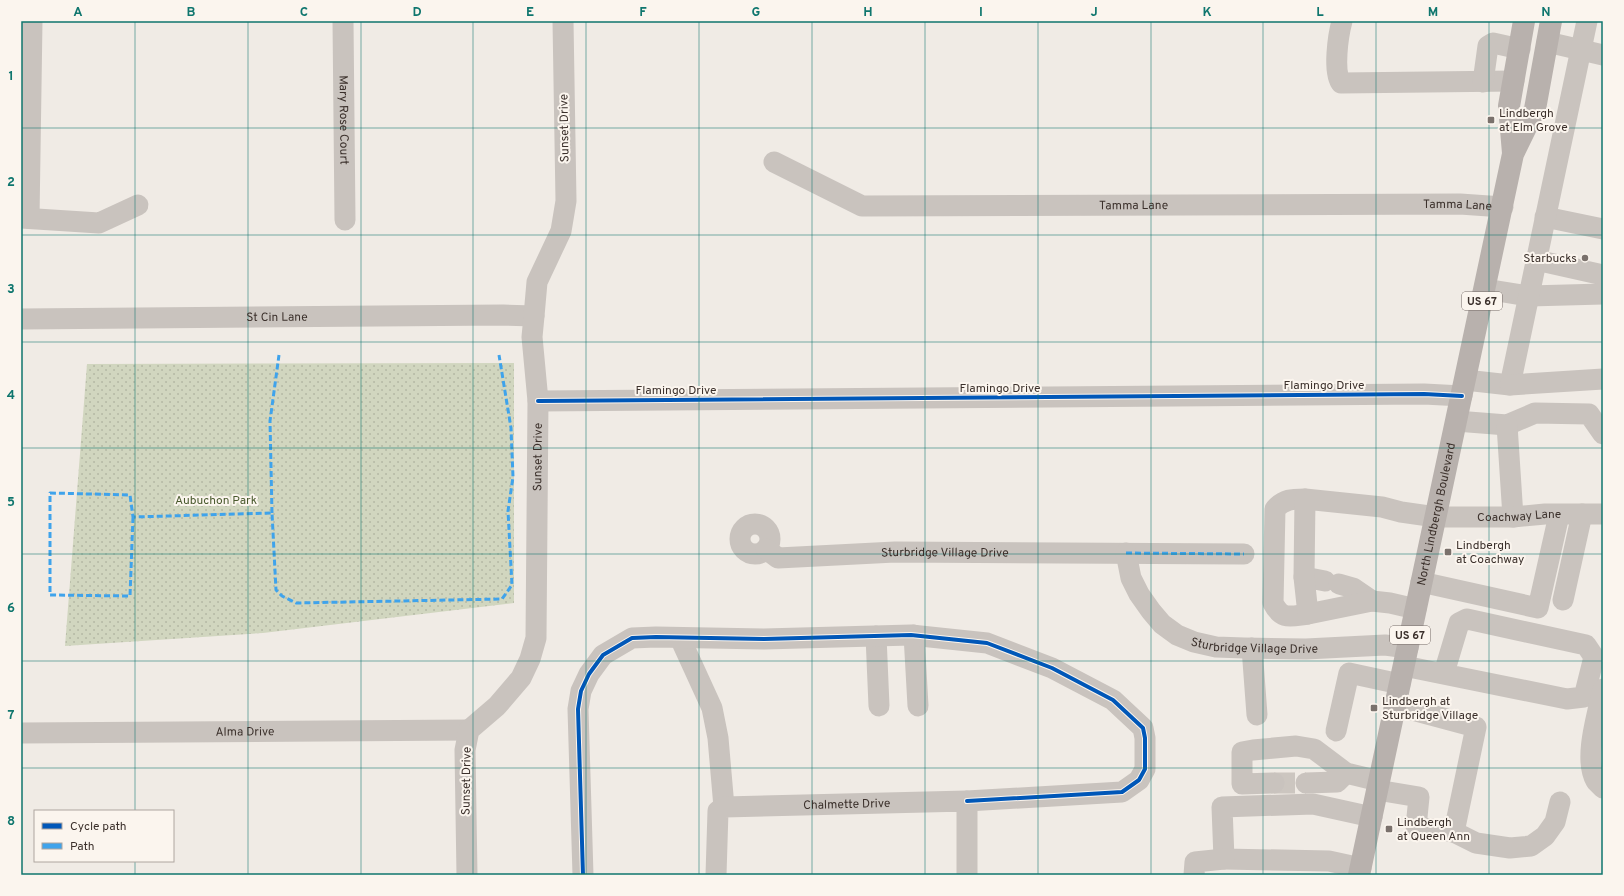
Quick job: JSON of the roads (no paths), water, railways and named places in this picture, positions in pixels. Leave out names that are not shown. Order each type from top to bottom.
[{"type":"main road","name":"North Lindbergh Boulevard","points":[[1513,154],[1509,106],[1524,21]]},
{"type":"main road","name":"North Lindbergh Boulevard","points":[[1360,871],[1394,705],[1404,666],[1503,207],[1513,154],[1535,109],[1551,21]]},
{"type":"street","points":[[32,21],[25,218],[100,223],[138,205]]},
{"type":"street","name":"Mary Rose Court","points":[[343,21],[345,220]]},
{"type":"street","name":"Sunset Drive","points":[[467,875],[465,750],[469,730],[497,706],[521,678],[530,659],[536,638],[538,401],[532,337],[537,282],[561,231],[566,202],[563,21]]},
{"type":"street","points":[[1342,21],[1338,36],[1337,70],[1338,79],[1341,84],[1514,81]]},
{"type":"street","points":[[1510,385],[1587,21]]},
{"type":"street","points":[[1547,42],[1603,55]]},
{"type":"street","points":[[1483,82],[1488,46],[1492,43],[1520,49]]},
{"type":"street","name":"Tamma Lane","points":[[774,162],[862,206],[1460,204],[1503,207]]},
{"type":"street","points":[[1545,217],[1603,229]]},
{"type":"street","points":[[1536,260],[1603,275]]},
{"type":"street","points":[[1485,289],[1529,296],[1603,294]]},
{"type":"street","name":"St Cin Lane","points":[[21,320],[534,316]]},
{"type":"street","name":"Flamingo Drive","points":[[538,401],[1416,394],[1464,388],[1603,379]]},
{"type":"street","points":[[1456,421],[1507,425],[1535,414],[1589,414],[1603,434]]},
{"type":"street","points":[[1507,425],[1513,517]]},
{"type":"street","name":"Coachway Lane","points":[[1308,614],[1288,617],[1278,612],[1273,603],[1275,510],[1280,503],[1289,499],[1305,499],[1382,507],[1401,512],[1436,517],[1513,517],[1603,514]]},
{"type":"street","points":[[1305,499],[1304,577],[1308,614],[1372,601],[1390,603],[1416,609]]},
{"type":"street","points":[[1563,600],[1582,514]]},
{"type":"street","points":[[1421,582],[1538,608],[1559,515]]},
{"type":"street","name":"Sturbridge Village Drive","points":[[766,549],[778,558],[895,552],[1244,554]]},
{"type":"street","name":"Sturbridge Village Drive","points":[[1126,553],[1131,578],[1139,594],[1158,620],[1177,635],[1194,642],[1216,647],[1306,649],[1385,645],[1404,666]]},
{"type":"street","points":[[1304,577],[1332,582],[1353,588],[1372,601]]},
{"type":"street","points":[[1336,731],[1349,673],[1404,666],[1567,699],[1584,697],[1594,657],[1586,645],[1467,619],[1459,623],[1456,630],[1444,673]]},
{"type":"street","points":[[914,635],[918,706]]},
{"type":"street","name":"Chalmette Drive","points":[[583,875],[578,709],[581,691],[589,674],[603,655],[632,638],[764,639],[914,635],[987,643],[1052,668],[1113,700],[1143,728],[1145,738],[1145,769],[1139,780],[1122,792],[967,801],[724,807]]},
{"type":"street","points":[[876,636],[879,706]]},
{"type":"street","points":[[680,638],[712,708],[718,738],[724,807],[718,811],[716,875]]},
{"type":"street","points":[[1252,648],[1257,715]]},
{"type":"street","points":[[1603,689],[1591,758],[1592,770],[1596,781],[1603,788]]},
{"type":"street","points":[[1394,705],[1476,727],[1454,832]]},
{"type":"street","name":"Alma Drive","points":[[21,734],[469,730]]},
{"type":"street","points":[[1274,784],[1242,784],[1242,752],[1296,746],[1314,749],[1346,773],[1378,786],[1419,797],[1416,827],[1454,832],[1476,843],[1510,848],[1531,846],[1545,836],[1554,822],[1560,802]]},
{"type":"street","points":[[1306,783],[1337,782],[1346,773]]},
{"type":"street","points":[[967,801],[967,875]]},
{"type":"street","points":[[1224,859],[1222,807],[1313,804],[1372,817]]},
{"type":"street","points":[[1194,875],[1195,862],[1224,859],[1329,860],[1360,871]]},
{"type":"tunnel","points":[[1274,783],[1306,783]]},
{"type":"place","name":"Lindbergh at Elm Grove","points":[[1491,120]]},
{"type":"place","name":"Starbucks","points":[[1585,258]]},
{"type":"place","name":"Lindbergh at Coachway","points":[[1448,552]]},
{"type":"place","name":"Lindbergh at Sturbridge Village","points":[[1374,708]]},
{"type":"place","name":"Lindbergh at Queen Ann","points":[[1389,829]]},
{"type":"park label","name":"Aubuchon Park","points":[[216,500]]}]
